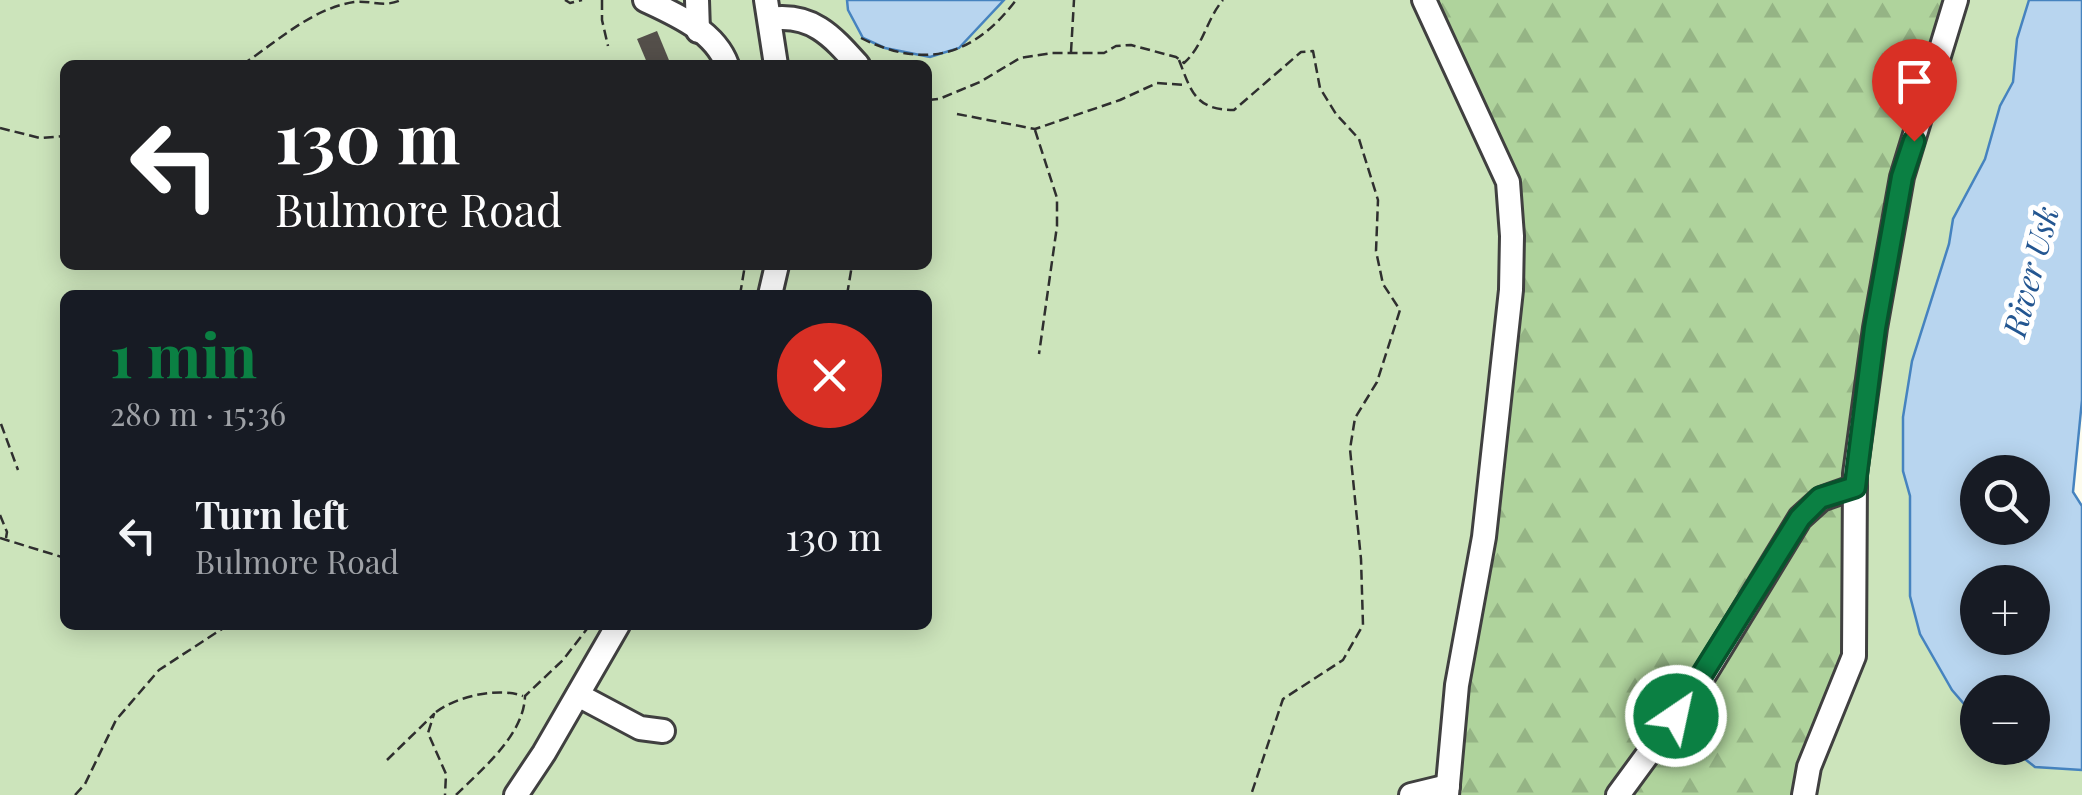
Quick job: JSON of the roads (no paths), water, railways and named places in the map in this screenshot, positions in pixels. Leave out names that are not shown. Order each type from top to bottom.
[{"type":"street","points":[[645,0],[688,20],[723,53],[725,60]]},
{"type":"street","points":[[697,0],[698,31]]},
{"type":"street","points":[[1411,795],[1447,790],[1457,684],[1484,537],[1511,290],[1512,236],[1508,182],[1424,0]]},
{"type":"street","points":[[1804,795],[1809,768],[1854,656],[1855,487],[1875,328],[1902,177],[1956,0]]},
{"type":"street","points":[[775,60],[768,10],[810,10],[840,34],[855,60]]},
{"type":"street","points":[[828,60],[840,34]]},
{"type":"street","points":[[1618,795],[1695,690],[1800,518],[1820,498],[1855,487]]},
{"type":"street","points":[[516,795],[615,630]]},
{"type":"street","points":[[578,695],[640,728],[663,731]]},
{"type":"water","points":[[847,0],[1004,0],[959,48],[930,57],[885,48],[863,38]]},
{"type":"water","name":"River Usk","points":[[2029,0],[2082,0],[2082,400],[2073,492],[2082,506],[2082,770],[2032,765],[2050,765],[2050,675],[1960,675],[1960,699],[1920,634],[1910,596],[1910,496],[1903,471],[1903,417],[1912,361],[1949,244],[1953,219],[1985,159],[2000,106],[2013,82],[2017,39]]}]
